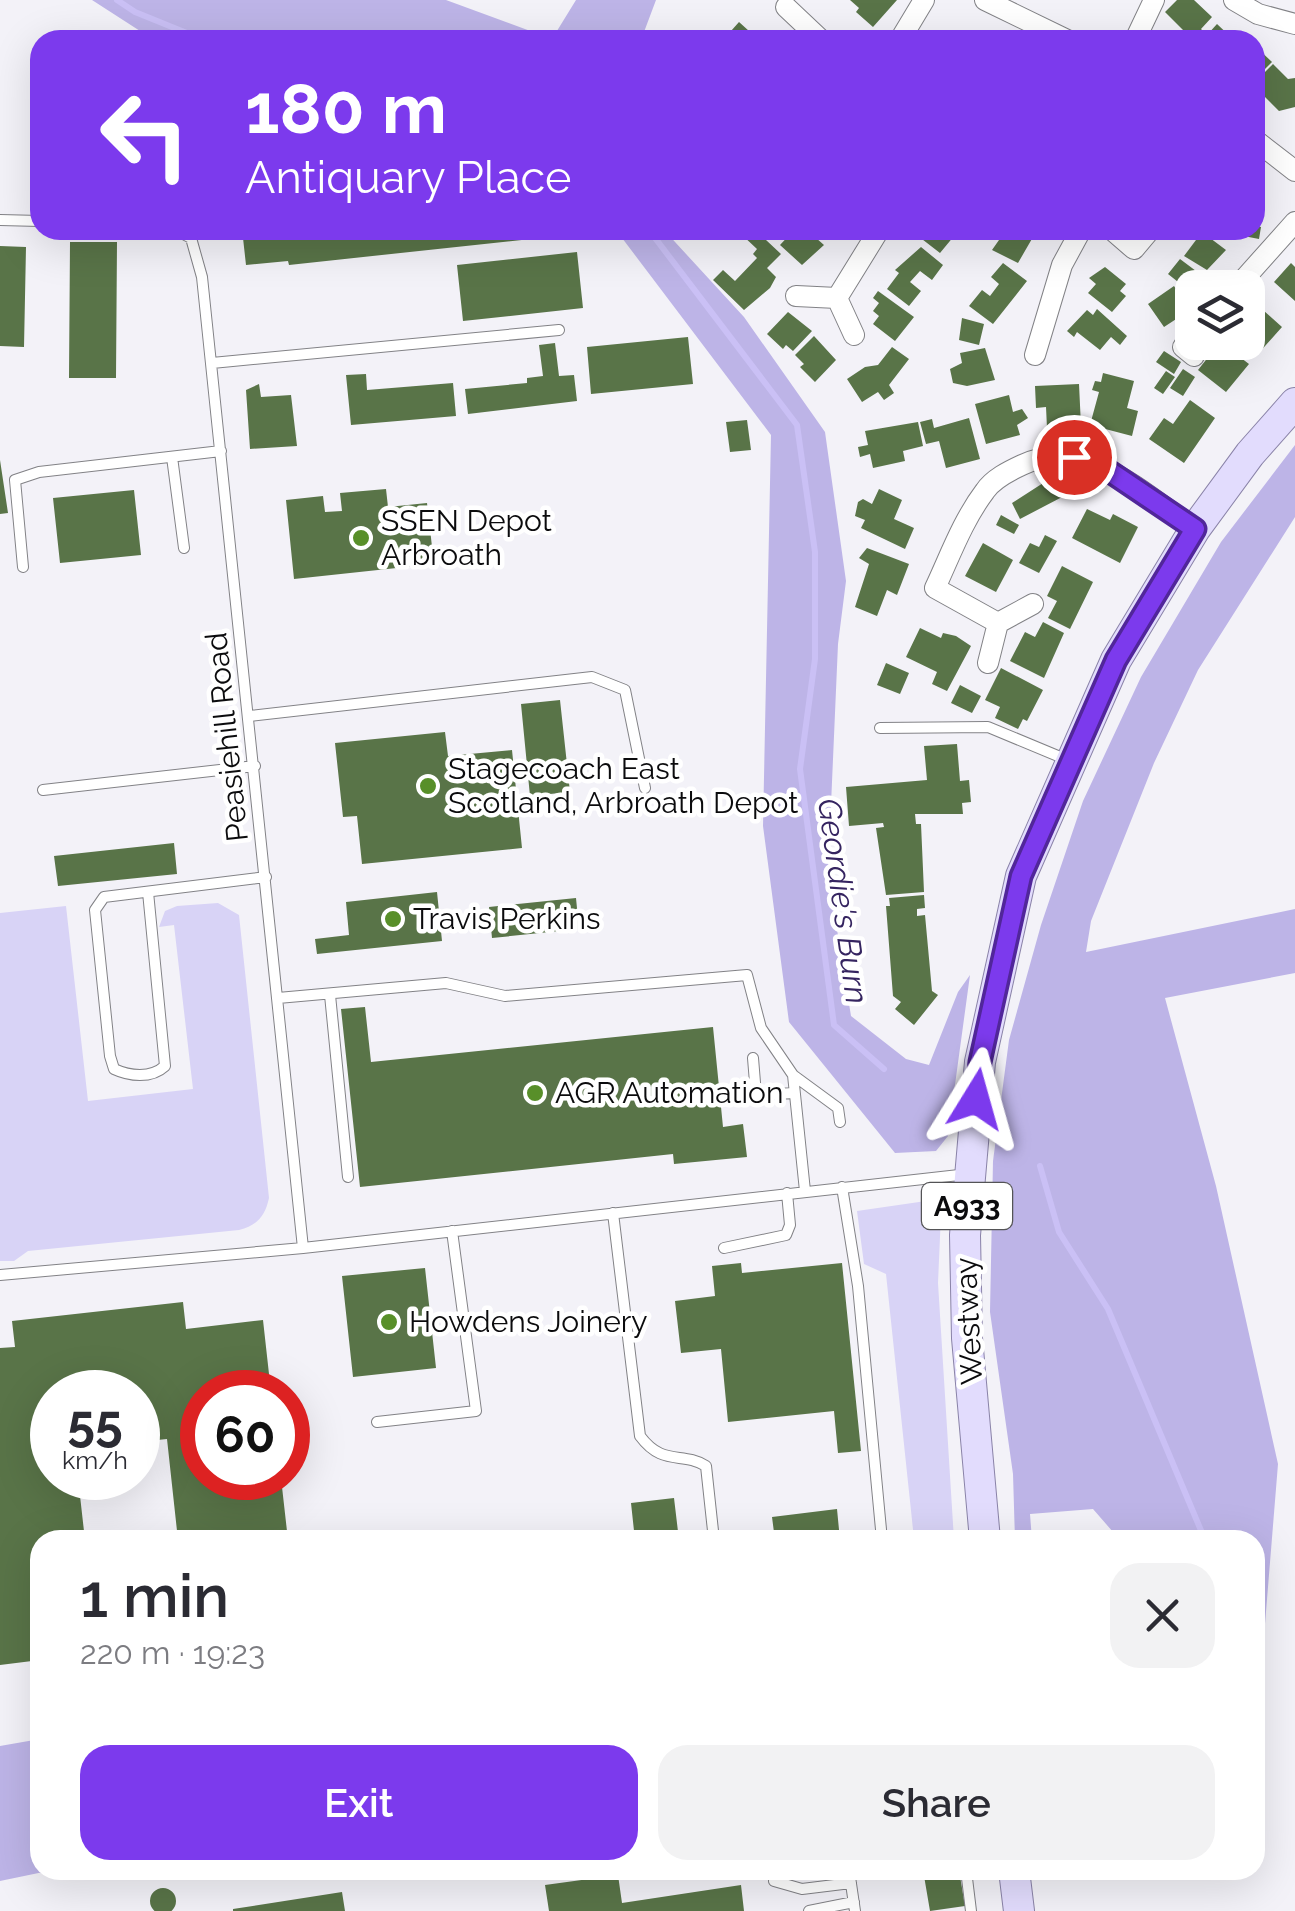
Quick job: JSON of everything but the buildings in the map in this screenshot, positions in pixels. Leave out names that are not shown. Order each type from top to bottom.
[{"type":"main road","name":"Westway","points":[[983,1530],[968,1338],[965,1235],[980,1062],[1021,876],[1116,660],[1195,529],[1250,454],[1295,403]]},
{"type":"main road","points":[[1015,1880],[1019,1911]]},
{"type":"street","points":[[906,30],[924,0]]},
{"type":"street","points":[[985,0],[1046,30]]},
{"type":"street","points":[[1140,30],[1154,0]]},
{"type":"street","points":[[1234,0],[1258,14],[1295,24]]},
{"type":"street","points":[[786,7],[807,30]]},
{"type":"street","points":[[1265,148],[1295,170]]},
{"type":"street","points":[[1252,270],[1295,222]]},
{"type":"street","points":[[837,298],[873,240]]},
{"type":"street","points":[[1036,356],[1062,265],[1076,240]]},
{"type":"street","points":[[1124,240],[1134,249],[1142,240]]},
{"type":"street","points":[[796,296],[837,298]]},
{"type":"street","points":[[837,298],[854,334]]},
{"type":"street","points":[[998,623],[935,588],[987,487],[1010,471],[1038,458],[1074,457],[1103,467],[1195,529]]},
{"type":"street","points":[[988,663],[998,623],[1033,604]]},
{"type":"lane","points":[[0,220],[30,220]]},
{"type":"lane","name":"Peasiehill Road","points":[[192,240],[202,277],[212,363],[303,1248]]},
{"type":"lane","points":[[212,363],[559,330]]},
{"type":"lane","points":[[23,567],[15,480],[38,472],[221,451]]},
{"type":"lane","points":[[172,457],[184,548]]},
{"type":"lane","points":[[250,716],[592,677],[625,690],[644,788]]},
{"type":"lane","points":[[880,728],[988,727],[1071,762]]},
{"type":"lane","points":[[43,790],[255,766]]},
{"type":"lane","points":[[148,892],[165,1066],[159,1072],[130,1076],[114,1069],[110,1056],[95,910],[104,897],[266,877]]},
{"type":"lane","points":[[278,998],[446,983],[505,996],[747,976],[761,1028],[793,1075],[838,1108],[840,1122]]},
{"type":"lane","points":[[330,994],[348,1177]]},
{"type":"lane","points":[[752,1058],[756,1094],[794,1093]]},
{"type":"lane","points":[[793,1075],[805,1191]]},
{"type":"lane","points":[[0,1275],[303,1248],[969,1174]]},
{"type":"lane","points":[[842,1186],[858,1286],[881,1530]]},
{"type":"lane","points":[[724,1248],[786,1235],[790,1225],[787,1193]]},
{"type":"lane","points":[[613,1213],[640,1436],[660,1455],[678,1461],[695,1460],[706,1466],[713,1530]]},
{"type":"lane","points":[[377,1422],[476,1410],[452,1231]]},
{"type":"lane","points":[[774,1881],[802,1889],[832,1880]]},
{"type":"lane","points":[[810,1911],[855,1907],[850,1880]]},
{"type":"lane","points":[[967,1880],[971,1911]]},
{"type":"shaded area","points":[[92,0],[446,0],[528,30],[138,30]]},
{"type":"shaded area","points":[[576,0],[656,0],[645,30],[558,30]]},
{"type":"shaded area","points":[[624,240],[673,240],[744,317],[825,432],[846,581],[838,644],[828,874],[851,1016],[906,1059],[929,1065],[958,992],[970,975],[948,1136],[936,1151],[895,1153],[789,1022],[763,826],[771,435]]},
{"type":"shaded area","points":[[1295,445],[1295,517],[1198,670],[1154,763],[1091,921],[1086,952],[1295,909],[1295,973],[1165,998],[1216,1186],[1278,1464],[1265,1624],[1265,1530],[1111,1530],[1093,1509],[1030,1514],[1031,1530],[1015,1530],[1013,1474],[990,1312],[993,1161],[1009,1040],[1041,925],[1083,801],[1141,677],[1221,542]]},
{"type":"shaded area","points":[[218,903],[239,915],[269,1198],[263,1215],[239,1230],[28,1251],[14,1261],[0,1261],[0,913],[66,906],[88,1101],[193,1089],[174,925],[159,927],[165,911],[177,906]]},
{"type":"shaded area","points":[[926,1201],[941,1214],[938,1283],[953,1530],[913,1530],[886,1274],[864,1264],[857,1211]]},
{"type":"shaded area","points":[[30,1741],[30,1875],[0,1881],[0,1746]]},
{"type":"waterway","name":"Geordie's Burn","points":[[117,0],[135,12],[179,30]]},
{"type":"waterway","name":"Geordie's Burn","points":[[657,240],[797,425],[815,552],[815,659],[800,769],[834,1025],[884,1069]]},
{"type":"waterway","name":"Geordie's Burn","points":[[1040,1166],[1059,1232],[1108,1309],[1201,1530]]},
{"type":"place","name":"SSEN Depot Arbroath","points":[[361,538]]},
{"type":"place","name":"Stagecoach East Scotland, Arbroath Depot","points":[[428,786]]},
{"type":"place","name":"Travis Perkins","points":[[393,919]]},
{"type":"place","name":"AGR Automation","points":[[535,1093]]},
{"type":"place","name":"Howdens Joinery","points":[[389,1322]]},
{"type":"route","points":[[976,1099],[980,1062],[1021,876],[1116,660],[1195,529],[1103,467],[1074,457]]}]
